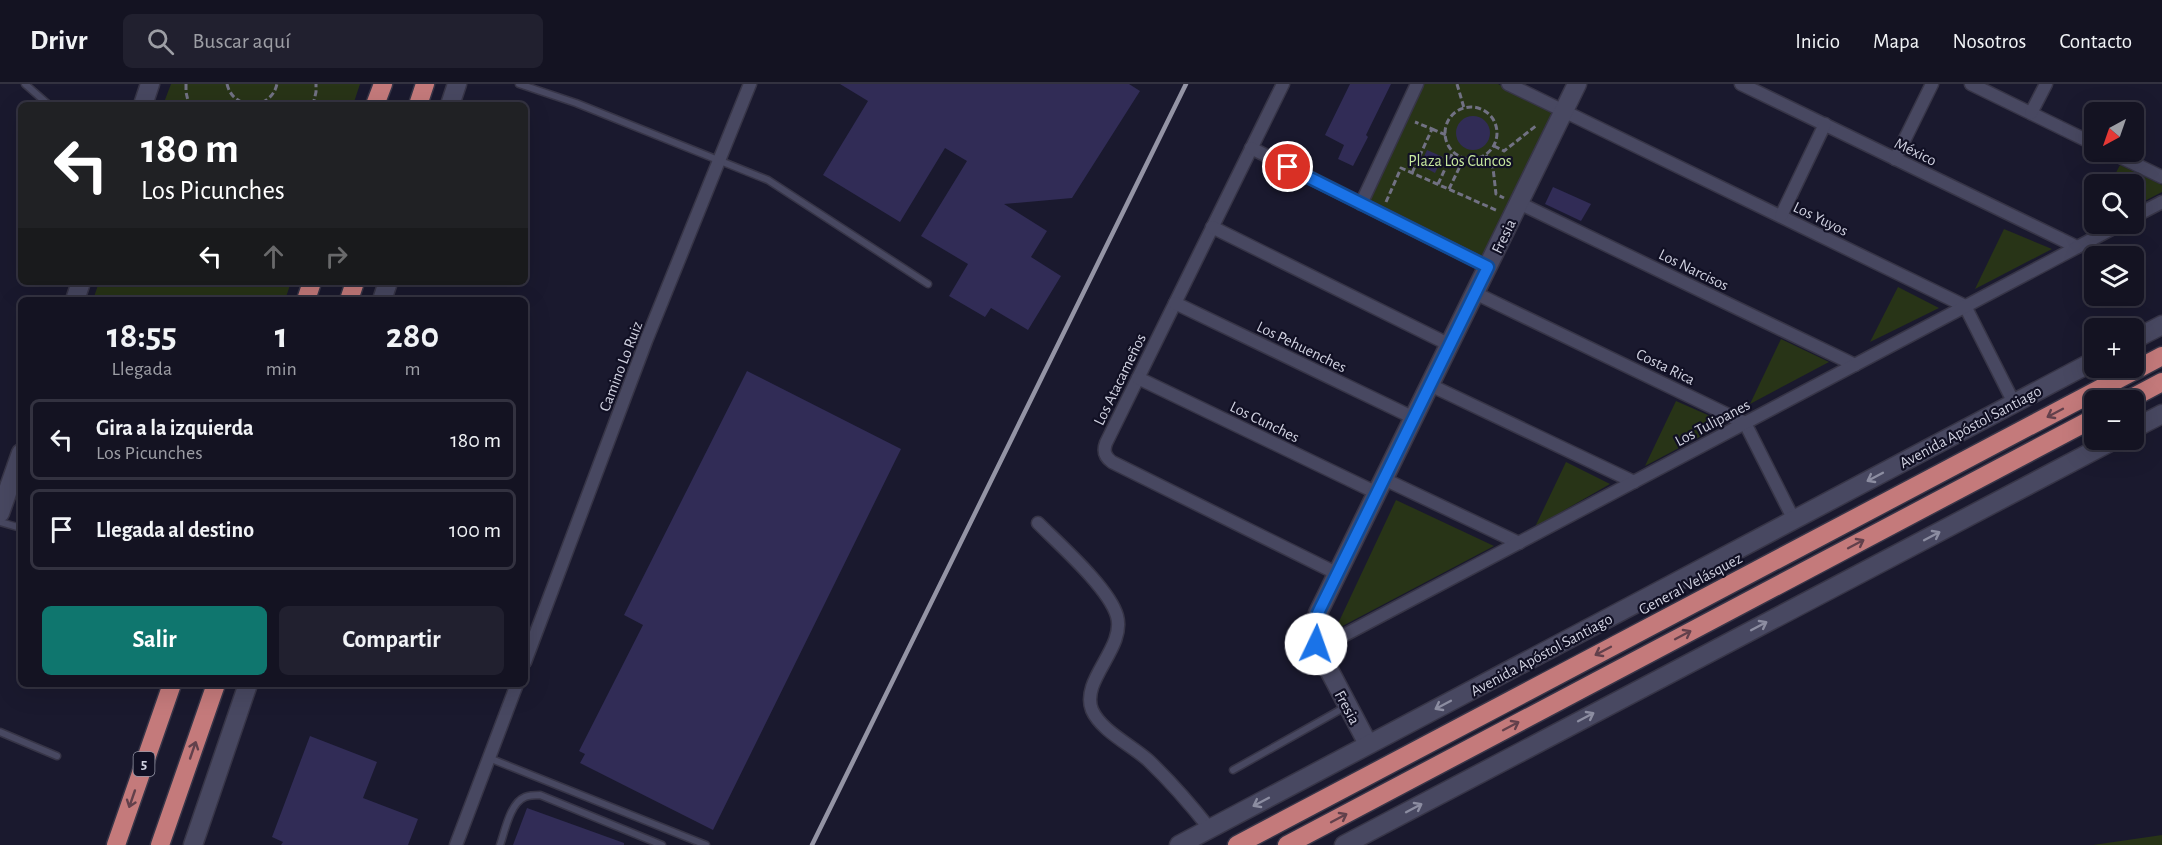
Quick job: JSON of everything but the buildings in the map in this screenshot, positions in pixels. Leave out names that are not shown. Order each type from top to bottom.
[{"type":"highway","points":[[376,102],[382,84]]},
{"type":"highway","points":[[419,102],[425,84]]},
{"type":"highway","name":"General Velásquez","points":[[1237,845],[2162,356]]},
{"type":"highway","points":[[2144,392],[2162,382]]},
{"type":"highway","points":[[1287,845],[2084,423]]},
{"type":"highway","name":"5","points":[[116,845],[171,687]]},
{"type":"highway","points":[[160,845],[215,687]]},
{"type":"street","points":[[144,102],[150,84]]},
{"type":"street","points":[[451,102],[457,84]]},
{"type":"street","name":"Camino Lo Ruiz","points":[[528,654],[646,341],[750,84]]},
{"type":"street","name":"Los Atacameños","points":[[1283,84],[1105,446],[1108,459],[1338,573]]},
{"type":"street","points":[[1361,204],[1417,84]]},
{"type":"street","name":"Los Yuyos","points":[[1508,84],[1965,306]]},
{"type":"street","name":"Fresia","points":[[1368,744],[1318,649],[1315,638],[1316,621],[1488,267],[1514,201],[1577,84]]},
{"type":"street","name":"México","points":[[1741,84],[2077,247]]},
{"type":"street","points":[[1895,159],[1932,84]]},
{"type":"street","points":[[1971,84],[2084,139]]},
{"type":"street","points":[[2031,113],[2046,84]]},
{"type":"street","points":[[1780,216],[1825,124]]},
{"type":"street","points":[[1251,148],[1488,267]]},
{"type":"street","points":[[2131,162],[2162,177]]},
{"type":"street","name":"Los Narcisos","points":[[1514,201],[1855,365]]},
{"type":"street","points":[[2144,211],[2162,202]]},
{"type":"street","points":[[1212,227],[1450,345]]},
{"type":"street","name":"Los Tulipanes","points":[[1318,649],[2102,234]]},
{"type":"street","name":"Costa Rica","points":[[1475,293],[1745,423]]},
{"type":"street","name":"Los Pehuenches","points":[[1175,303],[1414,418]]},
{"type":"street","points":[[1965,306],[2014,403]]},
{"type":"street","points":[[2144,334],[2162,325]]},
{"type":"street","name":"Avenida Apóstol Santiago","points":[[1179,845],[2084,366]]},
{"type":"street","name":"Los Cunches","points":[[1138,378],[1381,486],[1519,543]]},
{"type":"street","points":[[1430,385],[1634,482]]},
{"type":"street","points":[[2144,423],[2162,414]]},
{"type":"street","points":[[1745,423],[1794,519]]},
{"type":"street","points":[[1344,845],[2095,450]]},
{"type":"street","points":[[0,513],[6,474],[18,457]]},
{"type":"street","points":[[1038,523],[1089,575],[1117,615],[1117,635],[1091,690],[1090,704],[1096,717],[1147,759],[1210,829]]},
{"type":"street","points":[[193,845],[247,687]]},
{"type":"street","points":[[456,845],[515,687]]},
{"type":"lane","points":[[25,84],[46,102]]},
{"type":"lane","points":[[519,84],[576,103],[768,180],[928,284]]},
{"type":"lane","points":[[0,522],[18,527]]},
{"type":"lane","points":[[1233,770],[1347,705]]},
{"type":"lane","points":[[0,732],[57,756]]},
{"type":"lane","points":[[489,757],[706,845]]},
{"type":"lane","points":[[500,845],[519,801],[525,797],[540,795],[662,845]]},
{"type":"path","points":[[186,84],[188,102]]},
{"type":"path","points":[[227,84],[233,96],[241,102]]},
{"type":"path","points":[[265,102],[272,96],[277,84]]},
{"type":"path","points":[[314,102],[317,84]]},
{"type":"path","points":[[1457,84],[1464,108]]},
{"type":"path","points":[[1464,108],[1480,109],[1488,114],[1494,120],[1497,137],[1494,146],[1485,155],[1473,159],[1464,158],[1454,152],[1446,135],[1451,117],[1464,108]]},
{"type":"path","points":[[1402,116],[1446,135]]},
{"type":"path","points":[[1494,146],[1504,151],[1541,123]]},
{"type":"path","points":[[1412,173],[1432,129]]},
{"type":"path","points":[[1438,184],[1454,152]]},
{"type":"path","points":[[1485,155],[1493,168],[1496,194],[1514,201]]},
{"type":"path","points":[[1449,189],[1464,158]]},
{"type":"path","points":[[1381,213],[1401,168],[1502,213]]},
{"type":"green space","points":[[171,84],[360,84],[354,102],[164,102]]},
{"type":"green space","name":"Plaza Los Cuncos","points":[[1421,84],[1498,84],[1557,114],[1484,261],[1367,201]]},
{"type":"green space","points":[[2120,165],[2139,174],[2115,174]]},
{"type":"green space","points":[[2144,176],[2162,185],[2162,192],[2144,201]]},
{"type":"green space","points":[[2004,229],[2052,249],[1975,289]]},
{"type":"green space","points":[[98,285],[290,285],[286,297],[94,297]]},
{"type":"green space","points":[[1898,287],[1939,308],[1870,342]]},
{"type":"green space","points":[[1781,339],[1829,362],[1750,404]]},
{"type":"green space","points":[[1676,401],[1726,423],[1645,466]]},
{"type":"green space","points":[[1566,462],[1610,484],[1535,527]]},
{"type":"green space","points":[[1396,500],[1494,546],[1335,630]]},
{"type":"green space","points":[[2162,835],[2162,845],[2093,845]]},
{"type":"railway","points":[[812,845],[1186,84]]},
{"type":"route","points":[[1288,167],[1488,267],[1318,613],[1315,629],[1316,644]]}]
